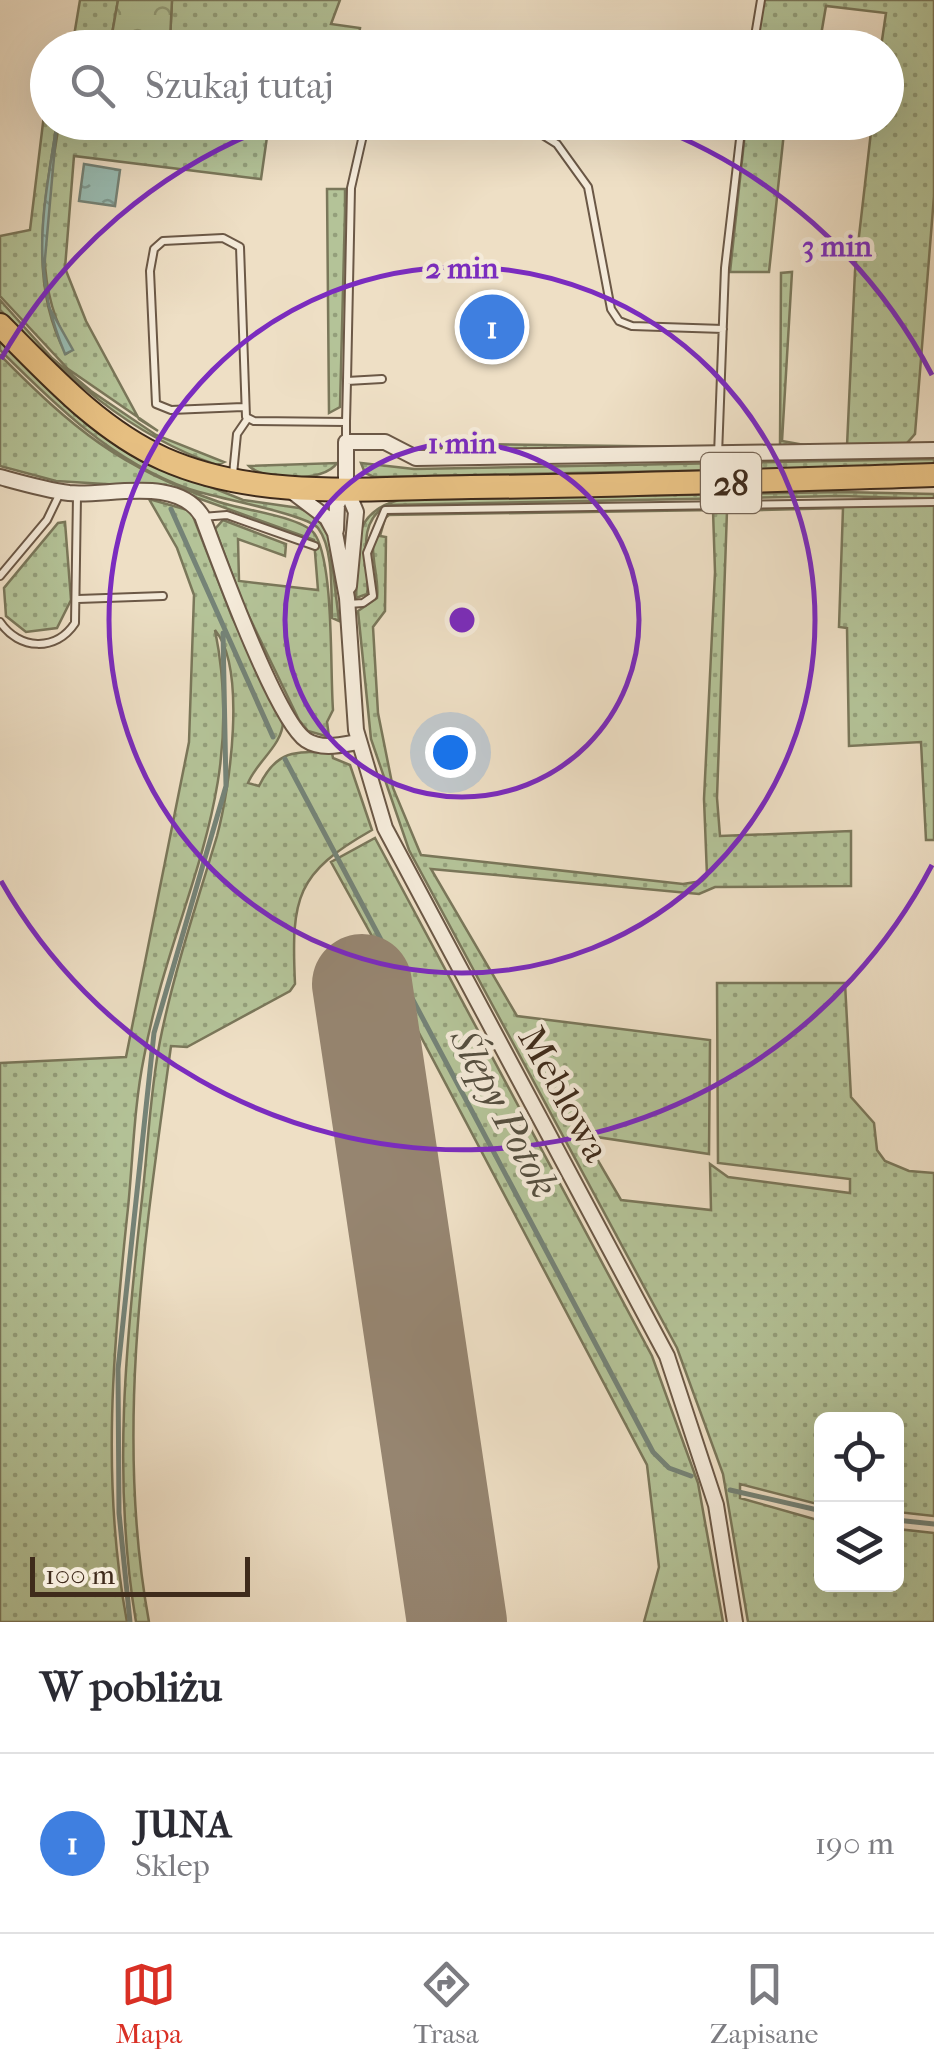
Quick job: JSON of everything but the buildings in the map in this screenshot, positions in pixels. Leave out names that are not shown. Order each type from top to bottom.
[{"type":"main road","name":"28","points":[[0,325],[66,390],[123,435],[173,462],[232,480],[287,488],[346,488],[827,481],[934,475]]},
{"type":"main road","name":"28","points":[[827,481],[934,488]]},
{"type":"street","points":[[346,488],[346,442],[384,442],[416,458],[934,450]]},
{"type":"street","points":[[0,477],[60,492],[168,495],[192,504],[202,518],[241,620],[298,733],[320,746],[358,742]]},
{"type":"street","points":[[287,488],[322,513],[336,534]]},
{"type":"street","name":"Meblowa","points":[[346,488],[338,504],[336,534],[347,601]]},
{"type":"street","name":"Meblowa","points":[[346,488],[356,524],[347,601],[348,656],[358,742],[374,798],[405,870],[667,1356],[716,1505],[735,1622]]},
{"type":"lane","points":[[756,30],[761,0]]},
{"type":"lane","points":[[346,442],[351,188],[362,140]]},
{"type":"lane","points":[[551,140],[588,188],[611,308],[618,321],[632,326],[723,329]]},
{"type":"lane","points":[[718,454],[728,239],[740,140]]},
{"type":"lane","points":[[243,407],[177,410],[156,404],[150,271],[152,252],[163,242],[223,238],[240,247],[243,407],[248,418]]},
{"type":"lane","points":[[347,381],[382,380]]},
{"type":"lane","points":[[248,418],[346,422]]},
{"type":"lane","points":[[232,480],[237,434],[248,418]]},
{"type":"lane","points":[[0,576],[47,520],[60,492]]},
{"type":"lane","points":[[0,622],[22,642],[52,642],[66,635],[75,622],[77,493]]},
{"type":"lane","points":[[347,601],[364,604],[372,596],[367,554],[385,510],[934,502]]},
{"type":"lane","points":[[202,518],[224,514],[315,546]]},
{"type":"lane","points":[[78,599],[163,596]]},
{"type":"green space","points":[[80,0],[118,0],[113,30],[75,30]]},
{"type":"green space","points":[[118,0],[172,0],[170,30],[113,30]]},
{"type":"green space","points":[[172,0],[340,0],[331,24],[360,28],[360,30],[170,30]]},
{"type":"green space","points":[[764,0],[934,0],[934,196],[915,434],[907,443],[847,446],[855,271],[870,140],[904,140],[904,30],[884,30],[886,13],[826,6],[822,30],[759,30]]},
{"type":"green space","points":[[41,140],[54,140],[44,211],[43,270],[46,298],[66,354],[72,350],[58,324],[45,268],[46,210],[56,140],[267,140],[261,179],[74,156],[65,268],[86,321],[138,417],[68,369],[0,296],[0,236],[30,230]]},
{"type":"green space","points":[[744,140],[783,140],[769,272],[730,272]]},
{"type":"green space","points":[[327,189],[345,189],[340,407],[329,413]]},
{"type":"green space","points":[[792,272],[782,441],[810,446],[780,446],[781,273]]},
{"type":"green space","points":[[0,300],[52,358],[91,391],[156,435],[224,462],[217,465],[185,452],[126,420],[50,358],[0,310]]},
{"type":"green space","points":[[0,341],[62,402],[131,455],[243,500],[299,508],[317,517],[329,537],[339,621],[332,618],[329,559],[318,528],[279,512],[189,489],[135,463],[65,412],[0,350]]},
{"type":"green space","points":[[0,355],[75,425],[125,460],[184,489],[310,529],[322,551],[326,571],[333,710],[327,722],[329,737],[308,731],[299,720],[243,604],[215,529],[223,520],[286,544],[285,556],[238,539],[239,581],[318,590],[314,540],[170,488],[56,481],[0,466]]},
{"type":"green space","points":[[474,444],[699,447],[413,450]]},
{"type":"green space","points":[[934,459],[934,466],[374,477],[365,473],[361,463],[414,469]]},
{"type":"green space","points":[[337,463],[320,474],[294,478],[267,475],[249,466]]},
{"type":"green space","points":[[841,492],[934,494],[934,499],[841,496],[388,505],[370,523],[367,594],[356,598],[357,551],[363,526],[382,506],[399,500]]},
{"type":"green space","points":[[149,499],[191,511],[232,617],[283,721],[279,738],[248,783],[259,786],[273,765],[289,755],[332,753],[333,758],[350,765],[372,830],[327,860],[304,890],[295,929],[295,984],[290,991],[187,1047],[171,1046],[137,1334],[134,1479],[149,1622],[136,1622],[123,1463],[131,1305],[160,1041],[217,836],[231,760],[231,672],[215,630],[223,690],[222,746],[215,798],[144,1057],[118,1312],[112,1467],[127,1622],[0,1622],[0,1063],[126,1057],[189,742],[194,595],[177,548]]},
{"type":"green space","points":[[934,505],[934,840],[926,840],[921,742],[849,746],[847,628],[839,627],[843,508],[727,511],[717,798],[720,836],[851,831],[851,886],[715,887],[699,894],[431,869],[517,1016],[710,1040],[709,1154],[583,1135],[621,1200],[711,1210],[710,1164],[728,1177],[850,1193],[850,1179],[718,1163],[717,983],[845,983],[851,1097],[874,1123],[877,1150],[885,1161],[909,1171],[934,1173],[934,1516],[904,1513],[904,1412],[814,1412],[814,1503],[740,1484],[740,1498],[814,1519],[814,1592],[904,1592],[904,1530],[934,1533],[934,1622],[748,1622],[723,1474],[677,1348],[409,850],[371,739],[358,611],[377,598],[373,541],[385,519],[380,536],[386,537],[385,611],[373,627],[378,713],[393,788],[421,855],[683,884],[702,881],[707,876],[704,799],[715,572],[713,510],[390,515]]},
{"type":"green space","points":[[65,522],[71,600],[57,628],[26,632],[6,616],[4,588],[58,523]]},
{"type":"green space","points":[[375,838],[652,1356],[698,1483],[723,1622],[644,1622],[659,1567],[647,1465],[401,999],[399,985],[331,862]]},
{"type":"water","points":[[55,140],[44,270],[48,300],[43,267],[42,240]]},
{"type":"water","points":[[84,164],[120,170],[115,206],[79,201]]},
{"type":"water","points":[[50,310],[73,350],[65,354],[54,323]]},
{"type":"waterway","name":"Ślepy Potok","points":[[171,509],[273,737]]},
{"type":"waterway","points":[[130,1622],[119,1513],[118,1369],[154,1033],[226,786],[223,633]]},
{"type":"waterway","name":"Ślepy Potok","points":[[285,759],[653,1452],[669,1468],[691,1476]]},
{"type":"waterway","name":"Ślepy Potok","points":[[730,1490],[814,1509]]},
{"type":"waterway","name":"Ślepy Potok","points":[[904,1521],[934,1524]]},
{"type":"runway","points":[[362,984],[457,1622]]},
{"type":"place","name":"JUNA","points":[[492,327]]}]
